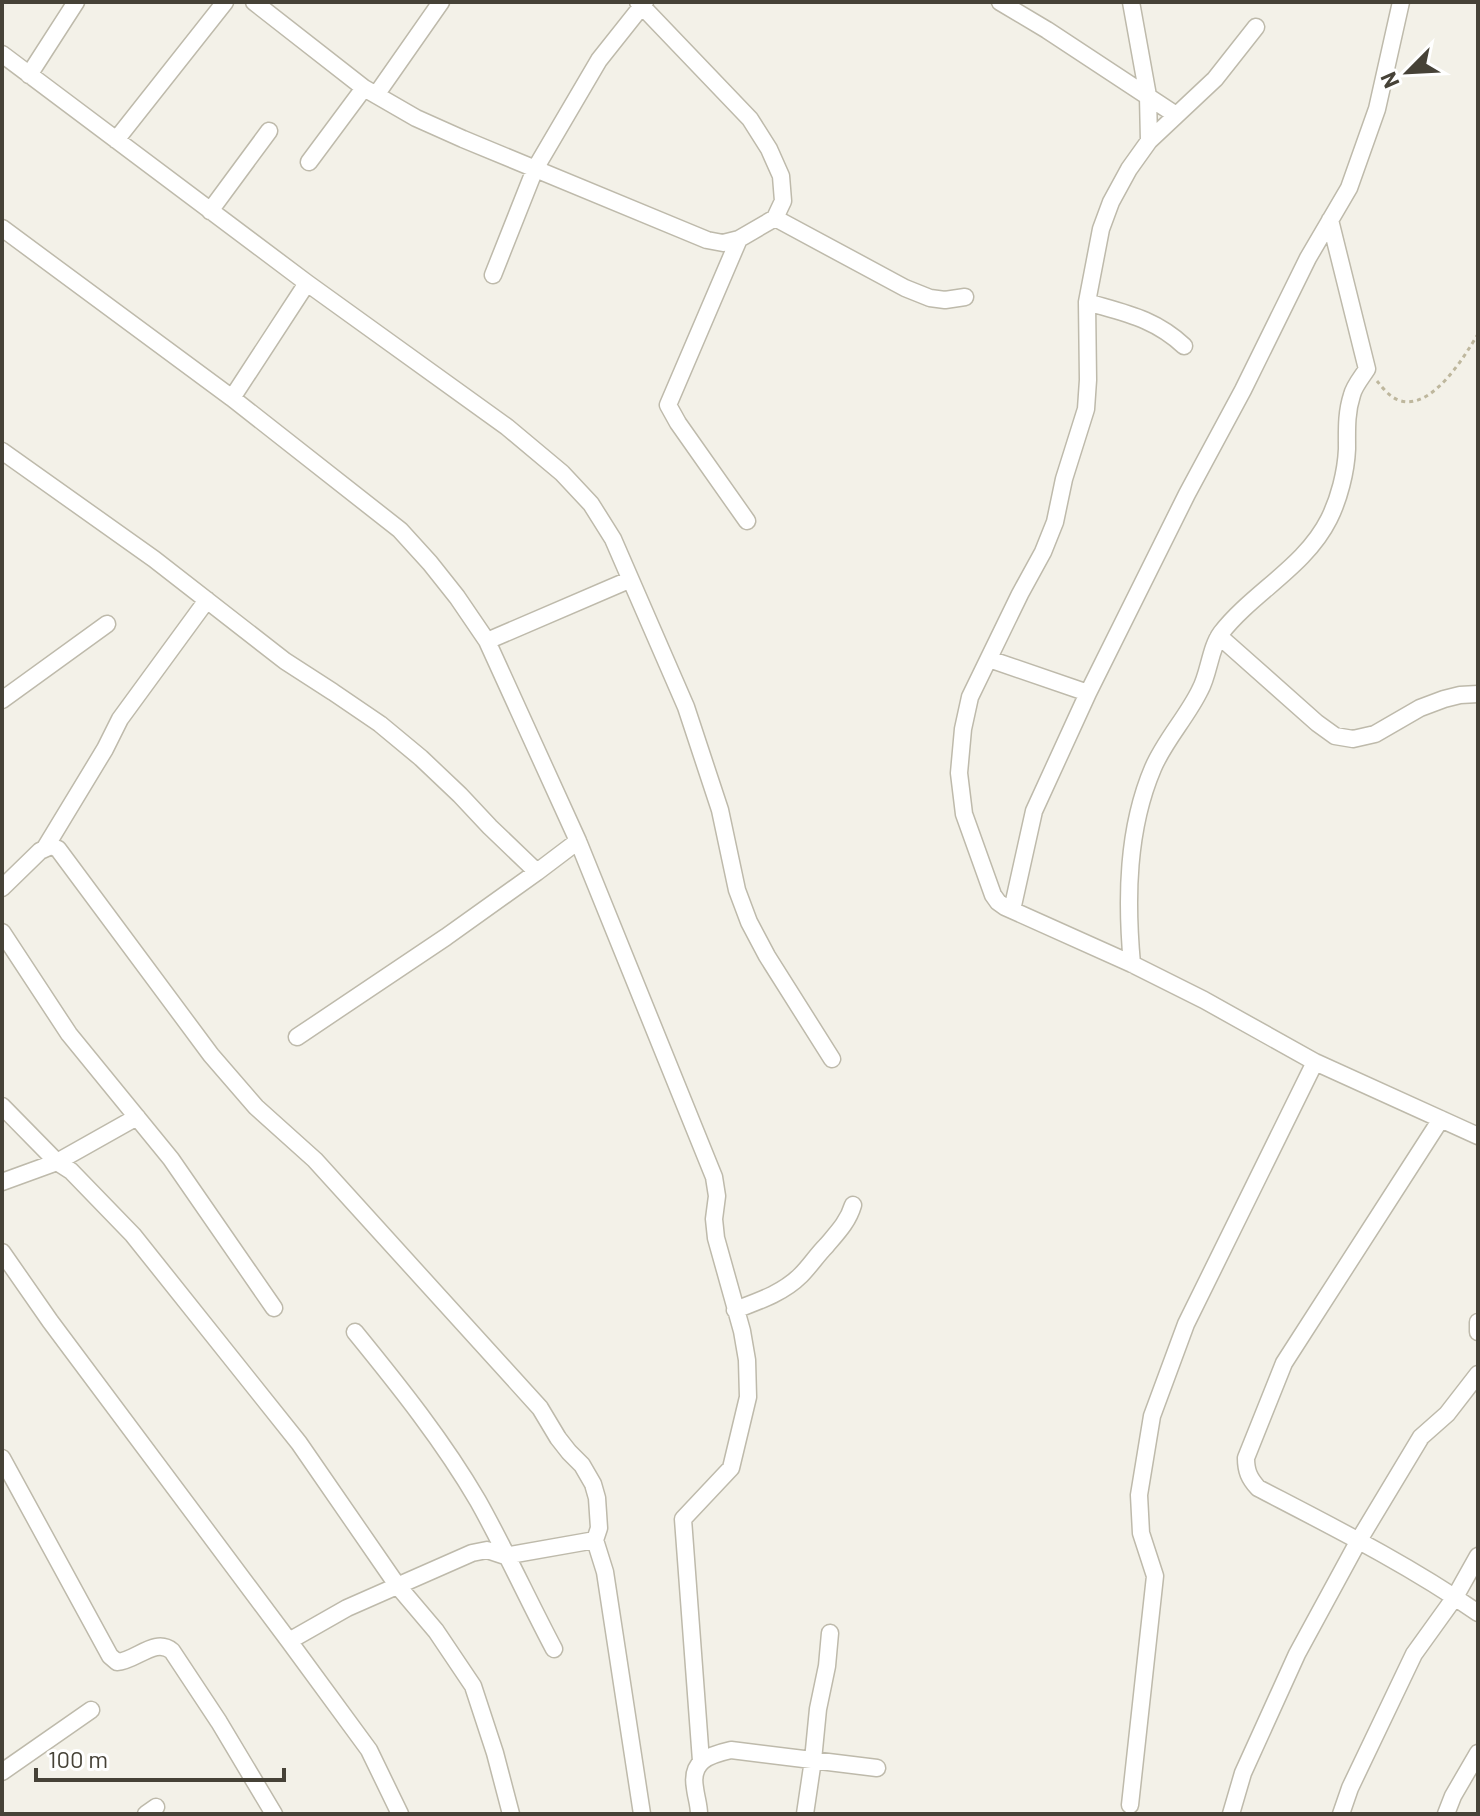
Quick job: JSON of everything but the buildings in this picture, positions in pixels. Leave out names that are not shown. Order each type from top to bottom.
[{"type":"street","points":[[29,75],[76,2]]},
{"type":"street","points":[[116,140],[225,2]]},
{"type":"street","points":[[309,162],[370,92],[441,2]]},
{"type":"street","points":[[1000,2],[1022,7],[1176,115]]},
{"type":"street","points":[[1131,2],[1148,96],[1149,141]]},
{"type":"street","points":[[1012,910],[1034,811],[1088,693],[1308,258],[1349,188],[1377,109],[1401,2]]},
{"type":"street","points":[[257,3],[370,92],[416,118],[535,169],[707,240],[723,243],[739,239],[775,218],[783,201],[781,176],[750,119],[641,3],[599,60],[535,169],[493,275]]},
{"type":"street","points":[[1256,27],[1215,79],[1149,141],[1111,202],[1095,253],[1087,302],[1086,409],[1064,479],[1055,522],[1043,552],[970,697],[959,773],[964,814],[998,902],[1204,1000],[1315,1062],[1478,1136]]},
{"type":"street","points":[[2,54],[307,283],[507,427],[562,473],[591,504],[613,539],[686,707],[720,810],[737,890],[749,922],[832,1059]]},
{"type":"street","points":[[210,211],[269,131]]},
{"type":"street","points":[[775,218],[905,288],[930,298],[945,300],[965,297]]},
{"type":"street","points":[[1132,964],[1128,901],[1131,860],[1137,816],[1153,766],[1201,689],[1219,636],[1297,561],[1328,521],[1342,480],[1352,393],[1367,369],[1330,220]]},
{"type":"street","points":[[2,228],[232,398],[400,530],[457,597],[487,641],[578,841],[714,1177],[716,1238],[747,1360],[748,1397],[731,1468],[683,1519],[701,1761],[694,1783],[699,1814]]},
{"type":"street","points":[[739,239],[668,405],[747,521]]},
{"type":"street","points":[[232,398],[307,283]]},
{"type":"street","points":[[1087,302],[1140,317],[1170,332],[1184,346]]},
{"type":"street","points":[[2,451],[98,518],[285,661],[380,724],[440,777],[537,872]]},
{"type":"street","points":[[487,641],[629,580]]},
{"type":"street","points":[[2,888],[45,848],[120,719],[207,600]]},
{"type":"street","points":[[2,700],[107,624]]},
{"type":"street","points":[[1219,636],[1335,736],[1353,739],[1375,734],[1420,708],[1460,695],[1478,694]]},
{"type":"street","points":[[989,659],[1088,693]]},
{"type":"street","points":[[297,1037],[459,928],[578,841]]},
{"type":"street","points":[[45,848],[51,846],[58,849],[211,1055],[247,1097],[315,1160],[540,1408],[558,1438],[582,1465],[597,1498],[599,1528],[595,1540],[605,1572],[642,1814]]},
{"type":"street","points":[[2,932],[69,1034],[171,1159],[274,1308]]},
{"type":"street","points":[[1130,1805],[1155,1576],[1141,1533],[1139,1495],[1152,1416],[1186,1324],[1315,1062]]},
{"type":"street","points":[[2,1106],[133,1235],[299,1443],[397,1585],[436,1631],[473,1686],[511,1814]]},
{"type":"street","points":[[2,1182],[57,1162],[137,1117]]},
{"type":"street","points":[[1441,1119],[1284,1363],[1246,1458],[1246,1470],[1258,1488],[1359,1540],[1478,1613]]},
{"type":"street","points":[[735,1310],[776,1293],[796,1279],[843,1226],[853,1205]]},
{"type":"street","points":[[2,1252],[369,1750],[400,1814]]},
{"type":"street","points":[[1478,1322],[1478,1332]]},
{"type":"street","points":[[355,1332],[402,1390],[478,1502],[554,1649]]},
{"type":"street","points":[[1231,1814],[1243,1773],[1297,1654],[1359,1540],[1421,1437],[1447,1414],[1478,1374]]},
{"type":"street","points":[[2,1458],[110,1656],[117,1662],[127,1661],[157,1645],[166,1646],[172,1651],[274,1814]]},
{"type":"street","points":[[289,1641],[347,1608],[479,1551],[487,1550],[505,1556],[595,1540]]},
{"type":"street","points":[[1341,1814],[1350,1788],[1414,1654],[1455,1597],[1478,1556]]},
{"type":"street","points":[[805,1814],[830,1633]]},
{"type":"street","points":[[2,1772],[91,1710]]},
{"type":"street","points":[[701,1761],[713,1754],[731,1750],[877,1768]]},
{"type":"street","points":[[1446,1814],[1478,1753]]},
{"type":"path","points":[[1367,369],[1389,395],[1401,401],[1416,401],[1439,387],[1462,360],[1478,334]]}]
